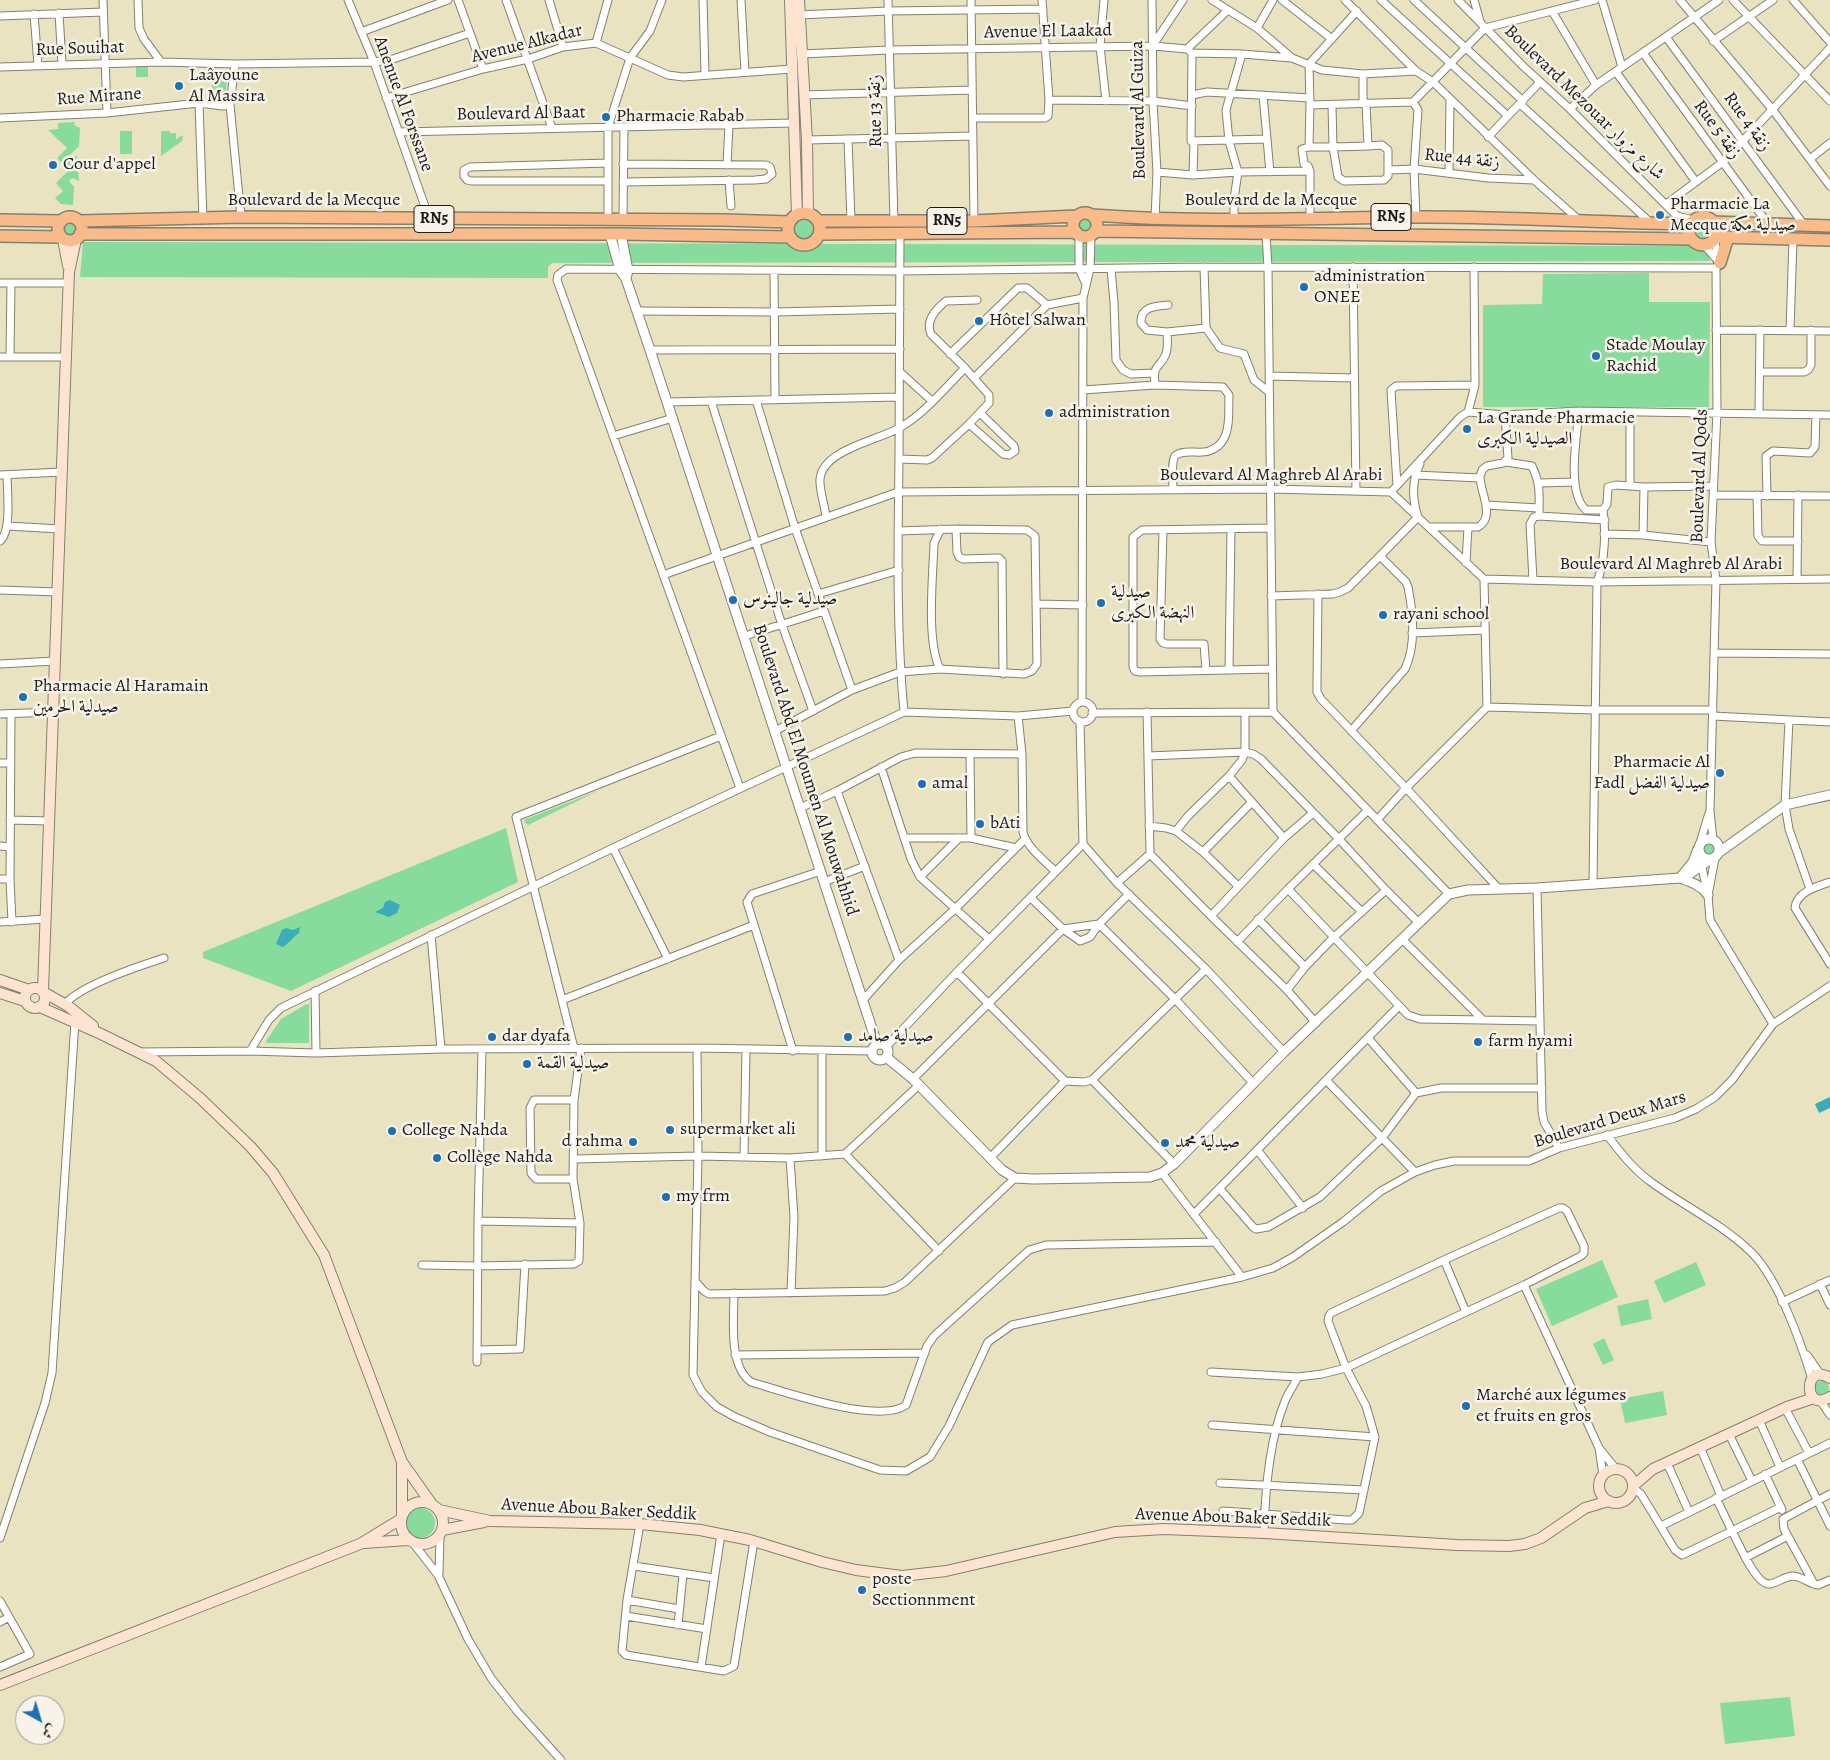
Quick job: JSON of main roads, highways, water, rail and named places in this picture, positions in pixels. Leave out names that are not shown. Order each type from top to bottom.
[{"type":"main road","points":[[790,0],[794,123],[803,218]]},
{"type":"main road","points":[[799,0],[807,140],[803,218]]},
{"type":"main road","name":"RN5","points":[[1076,216],[1082,213],[1092,215]]},
{"type":"main road","points":[[1092,215],[1096,220],[1093,233]]},
{"type":"main road","name":"Boulevard de la Mecque","points":[[1092,215],[1155,219],[1234,220],[1416,217],[1651,223],[1692,222]]},
{"type":"main road","points":[[1076,216],[1073,223],[1077,234]]},
{"type":"main road","name":"Boulevard de la Mecque","points":[[79,222],[241,218],[608,220],[803,218],[851,221],[974,221],[1076,216]]},
{"type":"main road","name":"RN5","points":[[0,220],[61,221],[70,217],[79,222]]},
{"type":"main road","name":"RN5","points":[[1692,222],[1704,217],[1714,222],[1825,226]]},
{"type":"main road","points":[[803,218],[820,225],[819,234]]},
{"type":"main road","points":[[790,237],[788,227],[803,218]]},
{"type":"main road","points":[[61,221],[58,230],[62,238],[69,272]]},
{"type":"main road","points":[[40,1007],[44,1002],[44,934],[68,283],[69,272],[82,228],[79,222]]},
{"type":"main road","points":[[1691,238],[1689,231],[1692,222]]},
{"type":"main road","points":[[1711,240],[1717,229],[1714,222]]},
{"type":"main road","name":"Boulevard de la Mecque","points":[[1093,233],[1691,238]]},
{"type":"main road","name":"RN5","points":[[790,237],[798,244],[803,245],[813,243],[819,234],[1077,234],[1083,237],[1093,233]]},
{"type":"main road","name":"Boulevard de la Mecque","points":[[78,237],[616,234],[790,237]]},
{"type":"main road","name":"RN5","points":[[0,236],[62,238],[69,241],[78,237]]},
{"type":"main road","points":[[1718,264],[1728,237]]},
{"type":"main road","name":"RN5","points":[[1691,238],[1697,244],[1728,237],[1830,240]]},
{"type":"main road","points":[[25,1001],[25,995],[35,977],[44,934]]},
{"type":"main road","points":[[0,980],[29,989],[37,988],[64,1004],[101,1034]]},
{"type":"main road","points":[[0,992],[25,1001],[31,1008],[40,1007],[75,1021],[156,1061],[250,1146],[273,1173],[324,1255],[402,1462],[431,1503],[439,1510],[443,1519],[441,1532],[428,1544],[411,1541],[360,1544]]},
{"type":"main road","points":[[1822,1378],[1810,1392],[1825,1399]]},
{"type":"main road","points":[[1653,1469],[1633,1488],[1627,1499],[1623,1501],[1609,1501],[1604,1497],[1599,1486],[1603,1475],[1609,1470],[1616,1469],[1627,1472],[1653,1469],[1786,1407],[1822,1378]]},
{"type":"main road","points":[[1786,1407],[1825,1399]]},
{"type":"main road","points":[[402,1462],[401,1518],[403,1534],[411,1541]]},
{"type":"main road","points":[[1627,1472],[1633,1488]]},
{"type":"main road","name":"Avenue Abou Baker Seddik","points":[[1586,1508],[1599,1486]]},
{"type":"main road","points":[[0,1685],[360,1544],[401,1518],[406,1508],[413,1503],[422,1501],[431,1503]]},
{"type":"main road","name":"Avenue Abou Baker Seddik","points":[[439,1510],[490,1521],[640,1524],[700,1530],[754,1541],[822,1562],[856,1570],[902,1576],[946,1571],[1116,1532],[1164,1530],[1264,1533],[1456,1545],[1509,1546],[1525,1544],[1541,1538],[1586,1508],[1609,1501]]},
{"type":"main road","name":"Avenue Abou Baker Seddik","points":[[441,1532],[490,1521]]},
{"type":"water","points":[[390,900],[400,905],[397,913],[389,917],[375,912],[383,908],[385,902]]},
{"type":"water","points":[[300,927],[299,933],[283,947],[276,944],[282,930],[286,928],[293,930]]},
{"type":"water","points":[[1830,1097],[1830,1108],[1819,1113],[1815,1104]]},
{"type":"place","name":"Laâyoune Al Massira","points":[[179,86]]},
{"type":"place","name":"Pharmacie Rabab","points":[[606,117]]},
{"type":"place","name":"Cour d'appel","points":[[53,165]]},
{"type":"place","name":"Pharmacie La Mecque صيدلية مكة","points":[[1660,215]]},
{"type":"place","name":"administration ONEE","points":[[1304,287]]},
{"type":"place","name":"Hôtel Salwan","points":[[979,321]]},
{"type":"place","name":"Stade Moulay Rachid","points":[[1596,356]]},
{"type":"place","name":"administration","points":[[1049,413]]},
{"type":"place","name":"La Grande Pharmacie الصيدلية الكبرى","points":[[1467,429]]},
{"type":"place","name":"صيدلية جالينوس","points":[[733,600]]},
{"type":"place","name":"صيدلية النهضة الكبرى","points":[[1101,603]]},
{"type":"place","name":"rayani school","points":[[1383,615]]},
{"type":"place","name":"Pharmacie Al Haramain صيدلية الحرمين","points":[[23,697]]},
{"type":"place","name":"Pharmacie Al Fadl صيدلية الفضل","points":[[1720,773]]},
{"type":"place","name":"amal","points":[[922,784]]},
{"type":"place","name":"bAti","points":[[980,824]]},
{"type":"place","name":"dar dyafa","points":[[492,1037]]},
{"type":"place","name":"صيدلية صامد","points":[[848,1037]]},
{"type":"place","name":"farm hyami","points":[[1478,1042]]},
{"type":"place","name":"صيدلية القمة","points":[[527,1064]]},
{"type":"place","name":"supermarket ali","points":[[670,1130]]},
{"type":"place","name":"College Nahda","points":[[392,1131]]},
{"type":"place","name":"d rahma","points":[[633,1142]]},
{"type":"place","name":"صيدلية محمد","points":[[1165,1143]]},
{"type":"place","name":"Collège Nahda","points":[[437,1158]]},
{"type":"place","name":"my frm","points":[[666,1197]]},
{"type":"place","name":"Marché aux légumes et fruits en gros","points":[[1466,1406]]},
{"type":"place","name":"poste Sectionnment","points":[[862,1590]]}]
